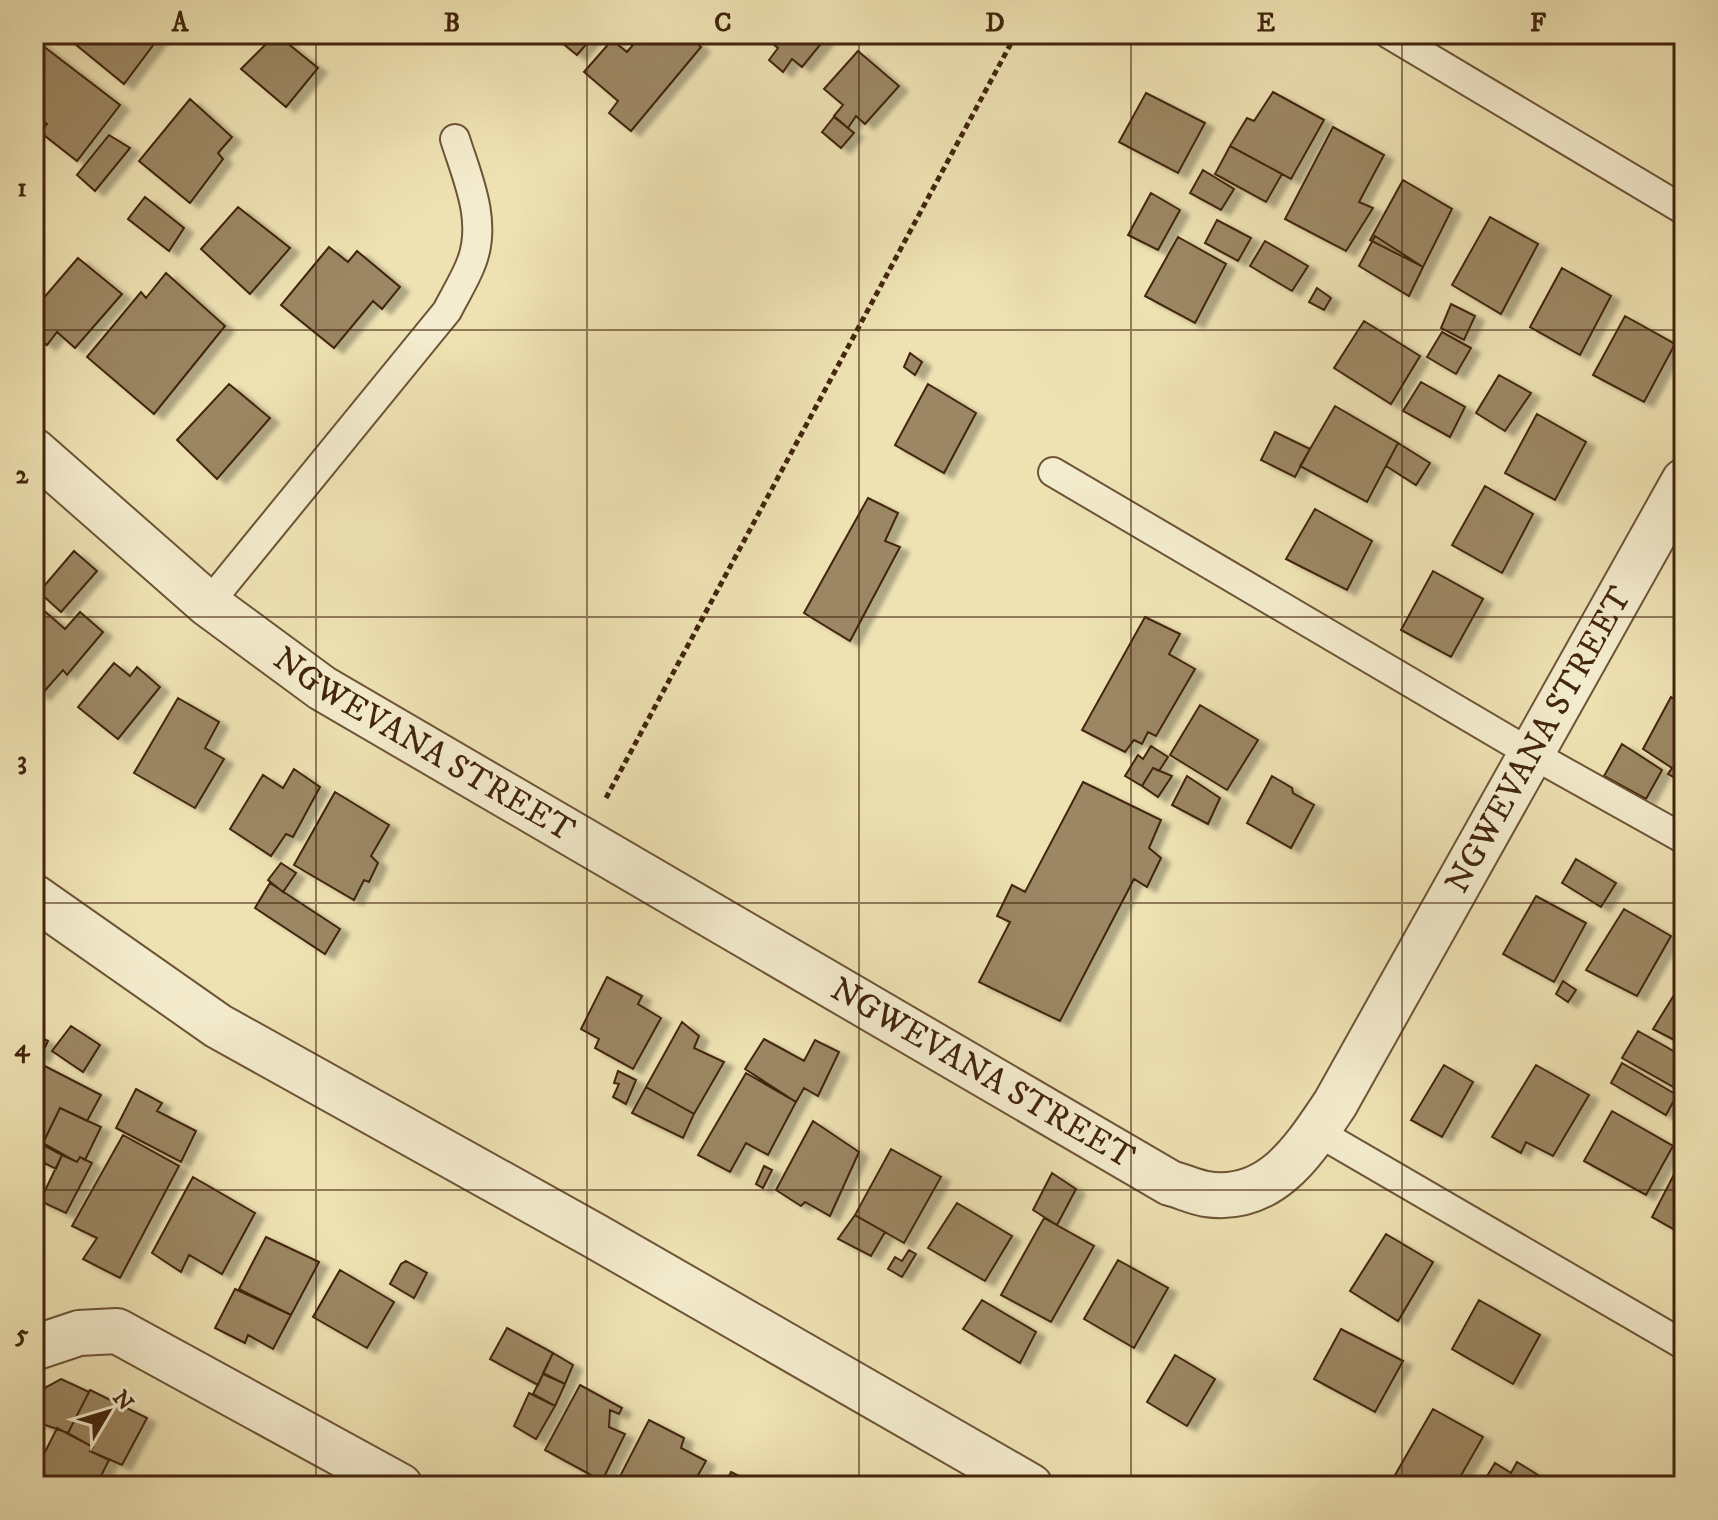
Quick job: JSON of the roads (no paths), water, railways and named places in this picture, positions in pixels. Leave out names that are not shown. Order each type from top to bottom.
[{"type":"street","name":"NGWEVANA STREET","points":[[34,451],[208,604],[322,688],[1170,1183],[1207,1194],[1235,1194],[1265,1184],[1297,1159],[1335,1104],[1684,481]]},
{"type":"street","points":[[34,897],[218,1026],[595,1236],[1030,1486]]},
{"type":"street","points":[[34,1348],[79,1333],[117,1331],[400,1486]]},
{"type":"lane","points":[[1389,34],[1684,210]]},
{"type":"lane","points":[[208,604],[447,311],[473,259],[477,230],[476,205],[455,139]]},
{"type":"lane","points":[[1053,472],[1532,754],[1684,839]]},
{"type":"lane","points":[[1316,1131],[1684,1345]]}]
